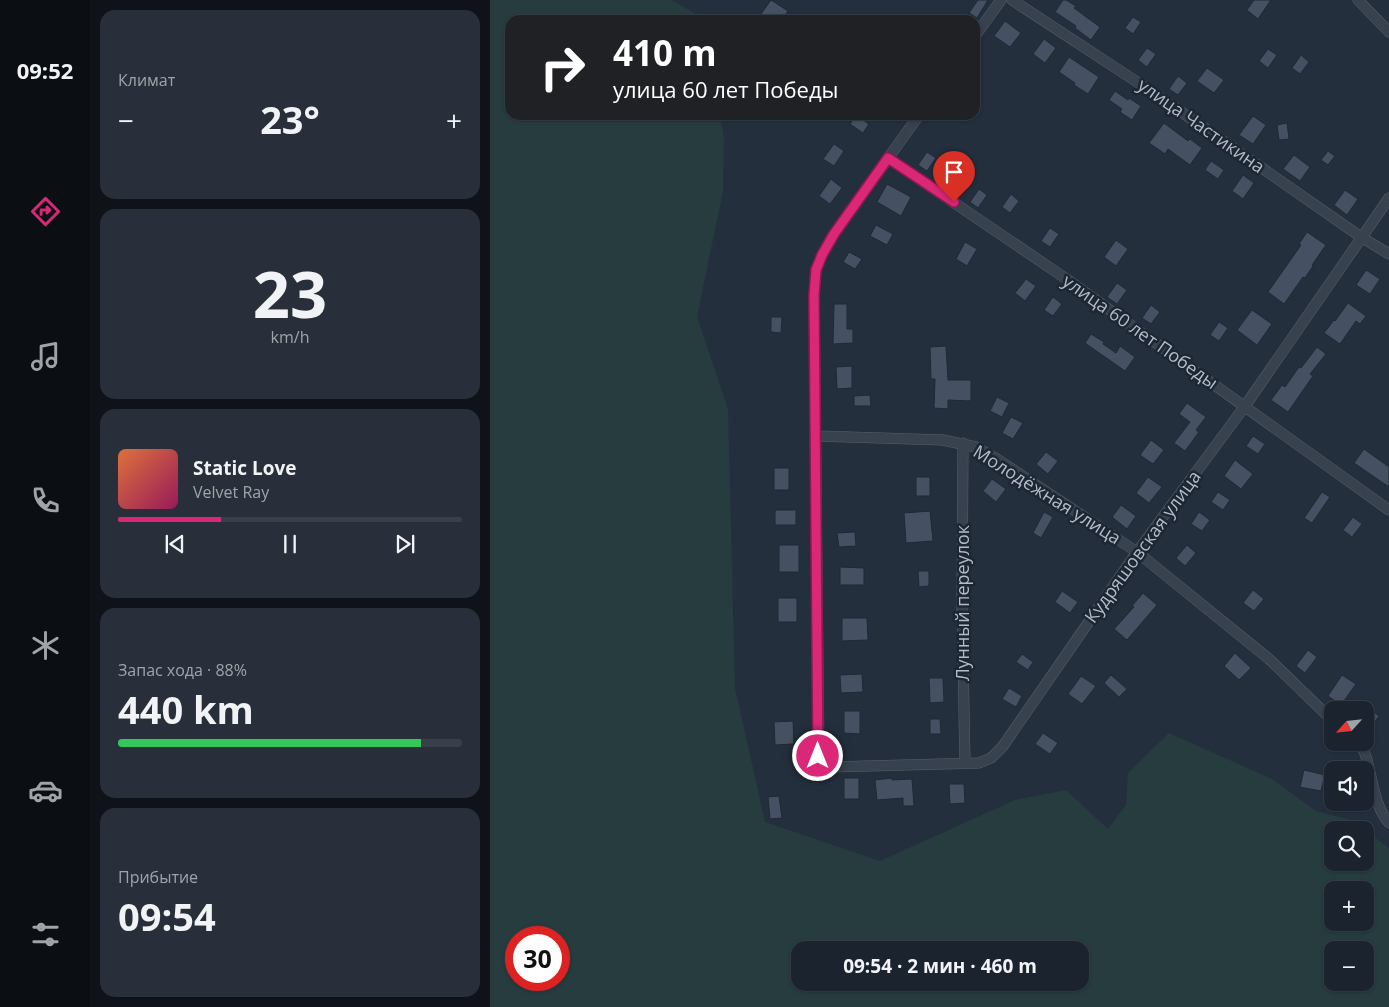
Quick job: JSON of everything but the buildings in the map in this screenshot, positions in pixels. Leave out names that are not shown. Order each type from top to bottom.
[{"type":"street","points":[[980,29],[1001,0]]},
{"type":"street","name":"улица Частикина","points":[[1012,0],[1157,95],[1389,254]]},
{"type":"street","points":[[1358,0],[1389,32]]},
{"type":"street","points":[[817,436],[814,295],[816,270],[834,234],[915,120]]},
{"type":"street","name":"улица 60 лет Победы","points":[[888,158],[1068,280],[1389,510]]},
{"type":"street","name":"Кудряшовская улица","points":[[817,436],[818,756],[826,765],[832,767],[979,763],[991,758],[1003,746],[1137,552],[1245,406],[1389,198]]},
{"type":"street","name":"Молодёжная улица","points":[[817,436],[943,440],[976,446],[1137,552],[1269,659],[1324,712]]},
{"type":"street","name":"Лунный переулок","points":[[964,443],[962,605],[965,763]]},
{"type":"street","points":[[1361,751],[1377,799],[1389,823]]},
{"type":"green space","points":[[490,0],[671,0],[698,15],[505,15],[505,120],[721,120],[724,139],[723,191],[697,317],[728,409],[735,688],[765,822],[880,861],[1015,800],[1066,790],[1108,829],[1126,805],[1128,773],[1169,733],[1272,779],[1316,811],[1352,821],[1324,821],[1324,871],[1374,871],[1374,837],[1389,848],[1389,1007],[490,1007]]},
{"type":"route","points":[[818,756],[817,436],[814,295],[816,270],[834,234],[888,158],[954,202]]}]
